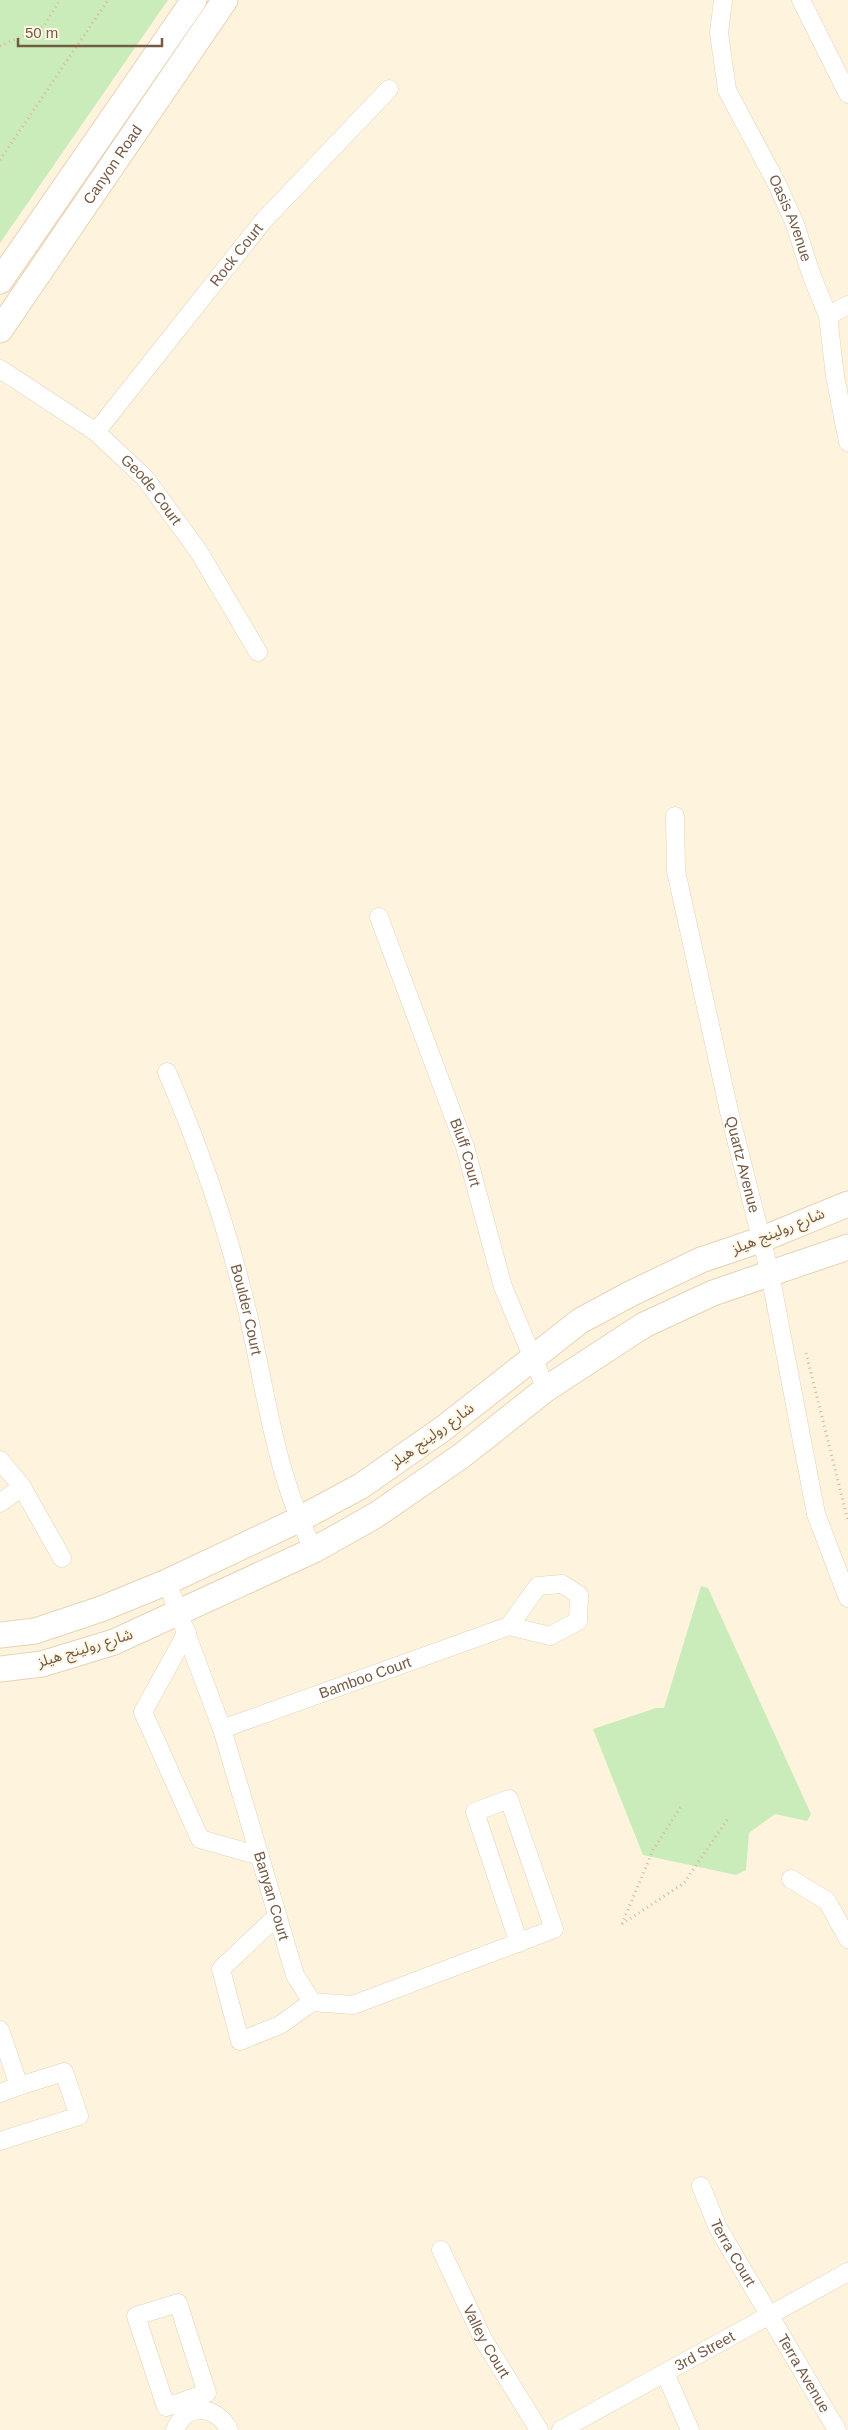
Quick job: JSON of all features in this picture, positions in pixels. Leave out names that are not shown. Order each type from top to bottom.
[{"type":"main road","name":"Canyon Road","points":[[0,281],[194,0]]},
{"type":"main road","name":"Canyon Road","points":[[0,330],[225,0]]},
{"type":"main road","name":"شارع رولينج هيلز","points":[[0,1635],[35,1631],[101,1609],[168,1582],[298,1520],[361,1486],[444,1428],[580,1321],[630,1294],[701,1260],[760,1240],[848,1204]]},
{"type":"main road","name":"شارع رولينج هيلز","points":[[0,1669],[42,1664],[184,1623],[376,1515],[460,1457],[546,1389],[644,1325],[712,1293],[848,1247]]},
{"type":"street","name":"Oasis Avenue","points":[[723,0],[719,33],[727,90],[791,216],[828,316],[834,376],[848,442]]},
{"type":"street","points":[[801,0],[848,94]]},
{"type":"street","name":"Rock Court","points":[[96,432],[264,220],[388,89]]},
{"type":"street","points":[[828,316],[848,305]]},
{"type":"street","name":"Geode Court","points":[[0,369],[96,432],[145,478],[199,552],[258,652]]},
{"type":"street","name":"Quartz Avenue","points":[[675,816],[676,871],[729,1111],[770,1274],[816,1514],[848,1598]]},
{"type":"street","name":"Bluff Court","points":[[379,917],[465,1147],[503,1287],[546,1389]]},
{"type":"street","name":"Boulder Court","points":[[167,1072],[190,1126],[224,1220],[247,1311],[270,1422],[298,1520],[314,1550]]},
{"type":"street","points":[[0,1460],[22,1487],[62,1558]]},
{"type":"street","points":[[0,1503],[22,1487]]},
{"type":"street","name":"Banyan Court","points":[[168,1582],[222,1729],[295,1975],[312,2002]]},
{"type":"street","points":[[184,1623],[143,1712],[200,1839],[260,1856]]},
{"type":"street","name":"Bamboo Court","points":[[222,1729],[509,1626]]},
{"type":"street","points":[[277,1916],[221,1969],[240,2041],[280,2025],[312,2002],[353,2006],[554,1930],[509,1799],[475,1812],[519,1942]]},
{"type":"street","points":[[790,1879],[827,1901],[848,1939]]},
{"type":"street","points":[[0,2030],[19,2086]]},
{"type":"street","points":[[0,2093],[64,2072],[79,2116],[0,2141]]},
{"type":"street","name":"Terra Court","points":[[701,2186],[718,2228],[770,2315]]},
{"type":"street","name":"Valley Court","points":[[441,2250],[483,2339],[539,2430]]},
{"type":"street","name":"3rd Street","points":[[561,2430],[848,2272]]},
{"type":"street","points":[[174,2430],[190,2405],[207,2393],[178,2303],[136,2316],[166,2407],[190,2405],[210,2410],[225,2422],[229,2430]]},
{"type":"street","name":"Terra Avenue","points":[[770,2315],[837,2430]]},
{"type":"street","points":[[665,2373],[690,2430]]},
{"type":"path","points":[[0,46],[44,26],[60,0]]},
{"type":"path","points":[[0,160],[108,0]]},
{"type":"path","points":[[804,1348],[848,1521]]},
{"type":"path","points":[[682,1805],[653,1850],[622,1924],[684,1883],[729,1817]]},
{"type":"green space","points":[[0,0],[168,0],[0,243]]},
{"type":"green space","points":[[701,1586],[708,1588],[811,1814],[807,1821],[775,1814],[749,1833],[746,1870],[736,1875],[643,1855],[593,1729],[656,1708],[664,1708]]}]
